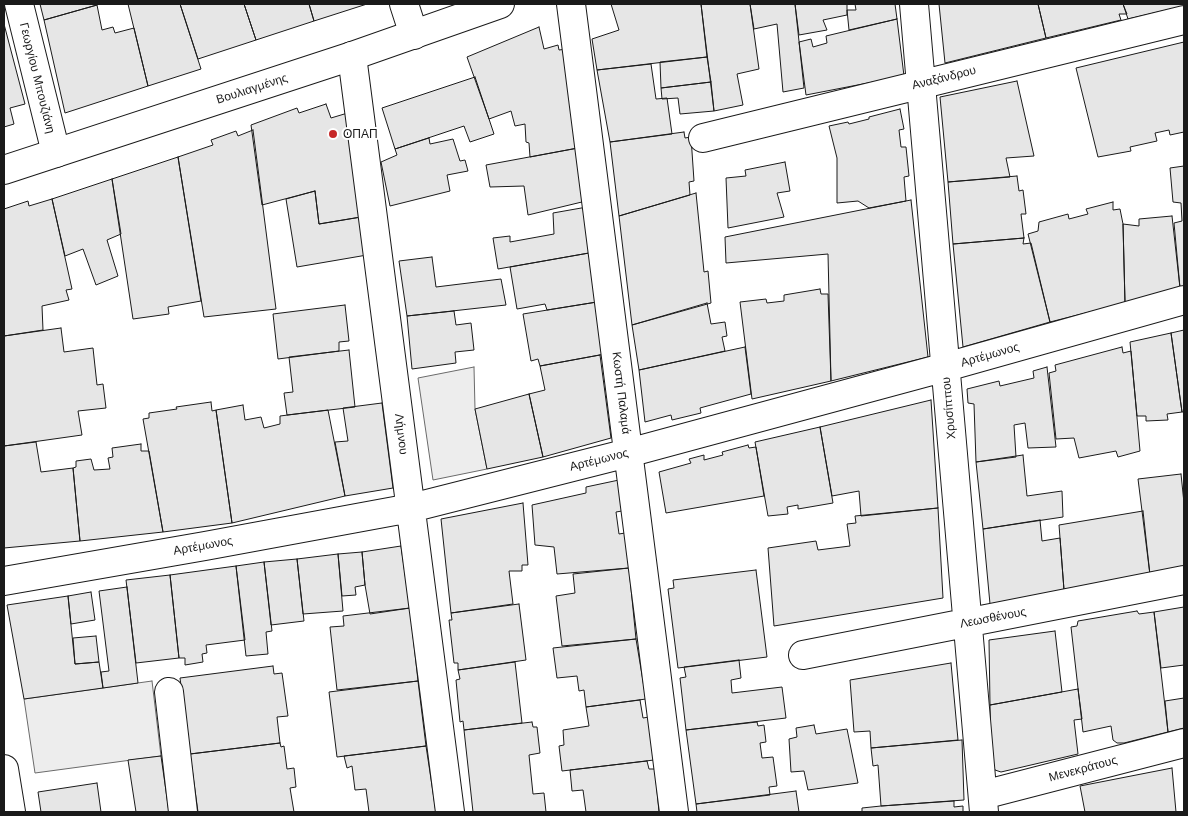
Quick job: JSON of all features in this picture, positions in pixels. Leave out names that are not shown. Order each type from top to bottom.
[{"type":"street","name":"Γεωργίου Μπουζιάνη","points":[[19,4],[56,153]]},
{"type":"street","points":[[404,4],[414,35]]},
{"type":"street","name":"Βουλιαγμένης","points":[[4,170],[352,56],[500,4]]},
{"type":"street","name":"Κωστή Παλαμά","points":[[571,4],[674,812]]},
{"type":"street","name":"Χρυσίππου","points":[[914,4],[983,804]]},
{"type":"street","name":"Αναξάνδρου","points":[[703,138],[1184,20]]},
{"type":"street","name":"Λήμνου","points":[[352,56],[450,812]]},
{"type":"street","name":"Αρτέμωνος","points":[[4,581],[411,508],[628,453],[1184,300]]},
{"type":"street","name":"Λεωσθένους","points":[[803,656],[1184,580]]},
{"type":"street","points":[[169,692],[183,812]]},
{"type":"street","name":"Μενεκράτους","points":[[983,804],[1184,743]]},
{"type":"street","points":[[4,769],[11,812]]},
{"type":"shaded area","points":[[474,367],[475,409],[487,469],[433,480],[418,378]]},
{"type":"shaded area","points":[[152,681],[161,756],[35,773],[24,699]]},
{"type":"building","points":[[40,4],[96,4],[97,5],[44,20]]},
{"type":"building","points":[[128,4],[180,4],[201,69],[148,86]]},
{"type":"building","points":[[180,4],[244,4],[256,40],[198,59]]},
{"type":"building","points":[[244,4],[309,4],[314,21],[256,40]]},
{"type":"building","points":[[309,4],[367,4],[314,21]]},
{"type":"building","points":[[611,4],[701,4],[707,57],[597,70],[592,39],[619,30]]},
{"type":"building","points":[[701,4],[750,4],[759,69],[737,74],[743,105],[714,111]]},
{"type":"building","points":[[750,4],[795,4],[804,88],[783,92],[777,24],[754,29]]},
{"type":"building","points":[[795,4],[847,4],[847,15],[823,20],[827,30],[799,35]]},
{"type":"building","points":[[855,4],[895,4],[897,19],[849,30],[847,10],[856,10]]},
{"type":"building","points":[[939,4],[1038,4],[1046,38],[945,63]]},
{"type":"building","points":[[1038,4],[1123,4],[1127,14],[1119,14],[1121,20],[1046,38]]},
{"type":"building","points":[[1123,4],[1184,4],[1184,6],[1128,19]]},
{"type":"building","points":[[97,5],[102,30],[113,27],[115,33],[134,28],[148,86],[65,113],[44,20]]},
{"type":"building","points":[[897,19],[904,76],[806,95],[799,42],[811,39],[813,47],[827,43],[826,36]]},
{"type":"building","points":[[4,24],[25,104],[10,108],[14,124],[4,127]]},
{"type":"building","points":[[539,27],[544,49],[558,45],[559,50],[567,49],[578,148],[530,157],[529,143],[526,142],[525,124],[515,126],[511,111],[489,119],[467,57]]},
{"type":"building","points":[[1184,42],[1184,132],[1170,135],[1169,130],[1155,133],[1157,141],[1130,147],[1131,151],[1098,157],[1076,68]]},
{"type":"building","points":[[707,57],[711,82],[661,88],[660,62]]},
{"type":"building","points":[[651,64],[656,99],[667,98],[672,134],[610,142],[597,70]]},
{"type":"building","points":[[475,77],[494,134],[470,142],[464,126],[395,149],[382,108]]},
{"type":"building","points":[[1017,81],[1034,156],[1006,158],[1010,177],[948,182],[940,97]]},
{"type":"building","points":[[711,82],[714,111],[680,114],[678,98],[662,99],[661,88]]},
{"type":"building","points":[[326,104],[331,118],[351,112],[361,217],[319,224],[315,191],[262,205],[251,125],[297,108],[299,113]]},
{"type":"building","points":[[900,109],[904,129],[899,130],[901,147],[906,147],[909,176],[904,177],[906,201],[869,208],[858,201],[837,203],[837,158],[829,126],[848,122],[849,124]]},
{"type":"building","points":[[253,130],[276,309],[204,317],[178,157],[213,145],[211,140],[236,131],[238,136]]},
{"type":"building","points":[[684,132],[685,138],[691,137],[694,181],[689,182],[690,195],[619,216],[610,142]]},
{"type":"building","points":[[429,138],[430,144],[453,139],[460,161],[465,160],[468,171],[447,175],[450,191],[390,206],[381,162],[397,155],[395,149]]},
{"type":"building","points":[[578,148],[586,201],[528,215],[524,186],[490,187],[486,165]]},
{"type":"building","points":[[178,157],[201,301],[168,307],[169,314],[133,319],[112,179]]},
{"type":"building","points":[[785,162],[790,191],[777,193],[784,217],[728,228],[726,178],[746,176],[745,170]]},
{"type":"building","points":[[1184,166],[1184,287],[1180,288],[1174,223],[1182,221],[1181,203],[1173,202],[1170,168]]},
{"type":"building","points":[[1017,176],[1019,191],[1023,190],[1026,214],[1021,214],[1024,238],[953,244],[948,182]]},
{"type":"building","points":[[112,179],[121,234],[107,240],[118,276],[96,285],[83,249],[65,256],[52,199]]},
{"type":"building","points":[[315,191],[319,224],[361,217],[367,255],[297,267],[286,199]]},
{"type":"building","points":[[696,193],[704,272],[708,271],[711,303],[632,325],[619,216]]},
{"type":"building","points":[[52,199],[72,289],[66,290],[69,300],[42,306],[43,330],[4,336],[4,209],[28,201],[29,206]]},
{"type":"building","points":[[911,200],[928,357],[831,381],[828,254],[726,263],[725,237]]},
{"type":"building","points":[[1113,202],[1113,210],[1120,209],[1123,224],[1125,303],[1050,322],[1028,234],[1038,231],[1039,222],[1068,214],[1069,219],[1088,214],[1086,209]]},
{"type":"building","points":[[587,207],[586,226],[589,253],[498,269],[493,238],[510,236],[510,242],[554,234],[553,213]]},
{"type":"building","points":[[1172,216],[1180,288],[1125,303],[1123,224],[1139,226],[1139,219]]},
{"type":"building","points":[[1024,238],[1023,244],[1031,243],[1050,322],[963,347],[953,244]]},
{"type":"building","points":[[589,253],[597,302],[547,310],[545,304],[517,309],[510,267]]},
{"type":"building","points":[[432,257],[436,287],[501,279],[506,305],[407,316],[399,261]]},
{"type":"building","points":[[820,289],[821,294],[828,294],[831,381],[752,399],[740,302],[766,299],[767,303],[784,301],[784,295]]},
{"type":"building","points":[[597,302],[605,354],[540,366],[538,359],[531,361],[523,314]]},
{"type":"building","points":[[707,303],[711,324],[725,322],[727,336],[722,337],[725,351],[639,370],[632,325]]},
{"type":"building","points":[[345,305],[349,341],[339,342],[339,351],[278,359],[273,314]]},
{"type":"building","points":[[454,311],[456,325],[471,323],[474,350],[455,352],[456,363],[412,369],[407,316]]},
{"type":"building","points":[[61,328],[64,352],[93,348],[97,385],[103,384],[106,408],[78,411],[82,435],[4,446],[4,336]]},
{"type":"building","points":[[1184,330],[1184,412],[1182,412],[1171,333]]},
{"type":"building","points":[[1171,333],[1182,412],[1167,414],[1168,420],[1146,421],[1146,416],[1137,416],[1130,342]]},
{"type":"building","points":[[745,347],[751,394],[700,408],[701,413],[672,420],[671,415],[645,422],[639,370]]},
{"type":"building","points":[[1122,347],[1123,353],[1131,351],[1140,451],[1118,457],[1116,451],[1079,458],[1074,438],[1056,439],[1049,373],[1056,371],[1055,365]]},
{"type":"building","points":[[349,350],[355,407],[287,415],[284,393],[293,392],[289,357]]},
{"type":"building","points":[[600,355],[611,438],[543,457],[529,394],[545,390],[540,366]]},
{"type":"building","points":[[1047,367],[1056,447],[1028,448],[1025,423],[1014,425],[1016,457],[976,462],[974,404],[968,403],[967,389],[999,381],[1000,386],[1034,378],[1033,371]]},
{"type":"building","points":[[529,394],[543,457],[487,469],[475,409]]},
{"type":"building","points":[[931,400],[938,508],[861,516],[859,491],[832,496],[820,427]]},
{"type":"building","points":[[211,402],[212,411],[216,410],[232,523],[163,532],[143,419],[149,418],[149,413]]},
{"type":"building","points":[[382,403],[393,488],[345,496],[335,442],[348,441],[343,408]]},
{"type":"building","points":[[243,405],[245,420],[261,417],[264,428],[280,424],[280,416],[328,410],[345,496],[232,523],[216,410]]},
{"type":"building","points":[[820,427],[833,503],[798,509],[798,505],[787,507],[788,514],[768,516],[755,442]]},
{"type":"building","points":[[36,442],[41,472],[73,468],[80,541],[4,548],[4,446]]},
{"type":"building","points":[[141,444],[141,451],[149,451],[163,532],[80,541],[73,468],[76,467],[76,461],[91,459],[94,470],[110,469],[108,458],[113,457],[112,448]]},
{"type":"building","points":[[748,445],[749,448],[756,447],[764,496],[666,513],[659,472],[691,463],[689,459],[704,455],[704,460],[723,455],[722,452]]},
{"type":"building","points":[[1023,455],[1027,496],[1062,491],[1063,517],[983,529],[976,462]]},
{"type":"building","points":[[1181,474],[1184,503],[1184,570],[1150,575],[1138,479]]},
{"type":"building","points":[[619,480],[622,511],[616,512],[619,534],[625,533],[629,568],[557,574],[554,547],[535,545],[532,505],[586,493],[586,487]]},
{"type":"building","points":[[523,503],[528,565],[522,565],[522,571],[509,571],[513,604],[451,613],[441,519]]},
{"type":"building","points":[[938,508],[943,598],[774,626],[768,548],[816,541],[818,550],[850,546],[847,524],[856,523],[855,516]]},
{"type":"building","points":[[1143,511],[1150,575],[1064,590],[1059,525]]},
{"type":"building","points":[[1040,520],[1042,541],[1060,538],[1064,590],[990,604],[983,529]]},
{"type":"building","points":[[401,546],[410,608],[370,614],[362,552]]},
{"type":"building","points":[[362,552],[365,585],[355,587],[356,595],[342,596],[338,554]]},
{"type":"building","points":[[338,554],[343,611],[303,614],[297,559]]},
{"type":"building","points":[[297,559],[304,621],[271,625],[264,562]]},
{"type":"building","points":[[264,562],[272,631],[266,632],[268,654],[246,656],[236,566]]},
{"type":"building","points":[[236,566],[245,640],[206,645],[207,653],[202,654],[203,662],[185,665],[185,658],[179,658],[170,575]]},
{"type":"building","points":[[629,568],[636,639],[562,646],[556,596],[575,593],[573,574]]},
{"type":"building","points":[[756,570],[767,657],[678,668],[668,589],[674,588],[673,580]]},
{"type":"building","points":[[170,575],[179,658],[136,663],[126,580]]},
{"type":"building","points":[[127,587],[138,683],[103,688],[101,672],[109,671],[99,591]]},
{"type":"building","points":[[91,592],[95,620],[71,624],[68,596]]},
{"type":"building","points":[[68,596],[75,664],[99,662],[103,688],[24,699],[7,605]]},
{"type":"building","points":[[519,604],[526,660],[458,670],[458,663],[454,663],[449,620],[452,620],[451,613]]},
{"type":"building","points":[[1184,607],[1184,665],[1161,668],[1154,612]]},
{"type":"building","points":[[410,608],[418,681],[337,690],[330,627],[344,626],[343,616]]},
{"type":"building","points":[[1137,611],[1139,614],[1154,612],[1168,732],[1117,743],[1113,740],[1111,726],[1083,732],[1071,627],[1077,626],[1078,621]]},
{"type":"building","points":[[1055,631],[1062,692],[990,705],[989,640]]},
{"type":"building","points":[[96,636],[99,662],[75,664],[73,638]]},
{"type":"building","points":[[636,639],[646,699],[586,707],[584,690],[579,691],[577,676],[557,678],[553,648]]},
{"type":"building","points":[[739,660],[741,678],[731,680],[732,693],[782,687],[786,718],[686,730],[680,678],[686,677],[684,667]]},
{"type":"building","points":[[515,662],[522,723],[464,730],[463,721],[460,722],[456,680],[460,679],[458,670]]},
{"type":"building","points":[[951,663],[958,740],[871,748],[870,731],[854,732],[850,680]]},
{"type":"building","points":[[273,666],[274,674],[282,673],[288,716],[277,717],[280,743],[190,754],[180,678]]},
{"type":"building","points":[[418,681],[426,746],[337,757],[329,692]]},
{"type":"building","points":[[1078,689],[1082,719],[1074,720],[1078,754],[1001,772],[995,770],[991,761],[990,705]]},
{"type":"building","points":[[1184,698],[1184,728],[1168,732],[1165,701]]},
{"type":"building","points":[[640,700],[643,718],[649,717],[654,760],[562,771],[559,746],[564,745],[563,730],[589,726],[586,707]]},
{"type":"building","points":[[532,722],[533,727],[537,727],[540,753],[529,755],[533,794],[544,793],[546,812],[473,812],[464,730]]},
{"type":"building","points":[[757,722],[758,726],[764,725],[766,742],[760,743],[762,758],[773,757],[777,786],[769,787],[770,795],[696,804],[686,730]]},
{"type":"building","points":[[814,725],[816,734],[847,729],[858,783],[808,790],[804,771],[791,772],[789,739],[797,737],[796,728]]},
{"type":"building","points":[[962,740],[964,800],[881,806],[878,765],[873,766],[871,748]]},
{"type":"building","points":[[280,743],[281,747],[284,746],[287,769],[294,768],[296,787],[290,788],[294,812],[198,812],[190,754]]},
{"type":"building","points":[[426,746],[436,812],[369,812],[366,789],[355,790],[352,766],[347,768],[344,756]]},
{"type":"building","points":[[161,756],[169,812],[136,812],[128,760]]},
{"type":"building","points":[[647,761],[649,769],[655,769],[659,812],[586,812],[583,790],[572,791],[570,770]]},
{"type":"building","points":[[1172,768],[1176,812],[1085,812],[1080,786]]},
{"type":"building","points":[[97,783],[101,812],[41,812],[38,792]]},
{"type":"building","points":[[796,791],[799,812],[697,812],[696,804]]},
{"type":"building","points":[[954,801],[954,807],[963,806],[963,812],[862,812],[862,808]]},
{"type":"place","name":"ΟΠΑΠ","points":[[333,134]]}]
